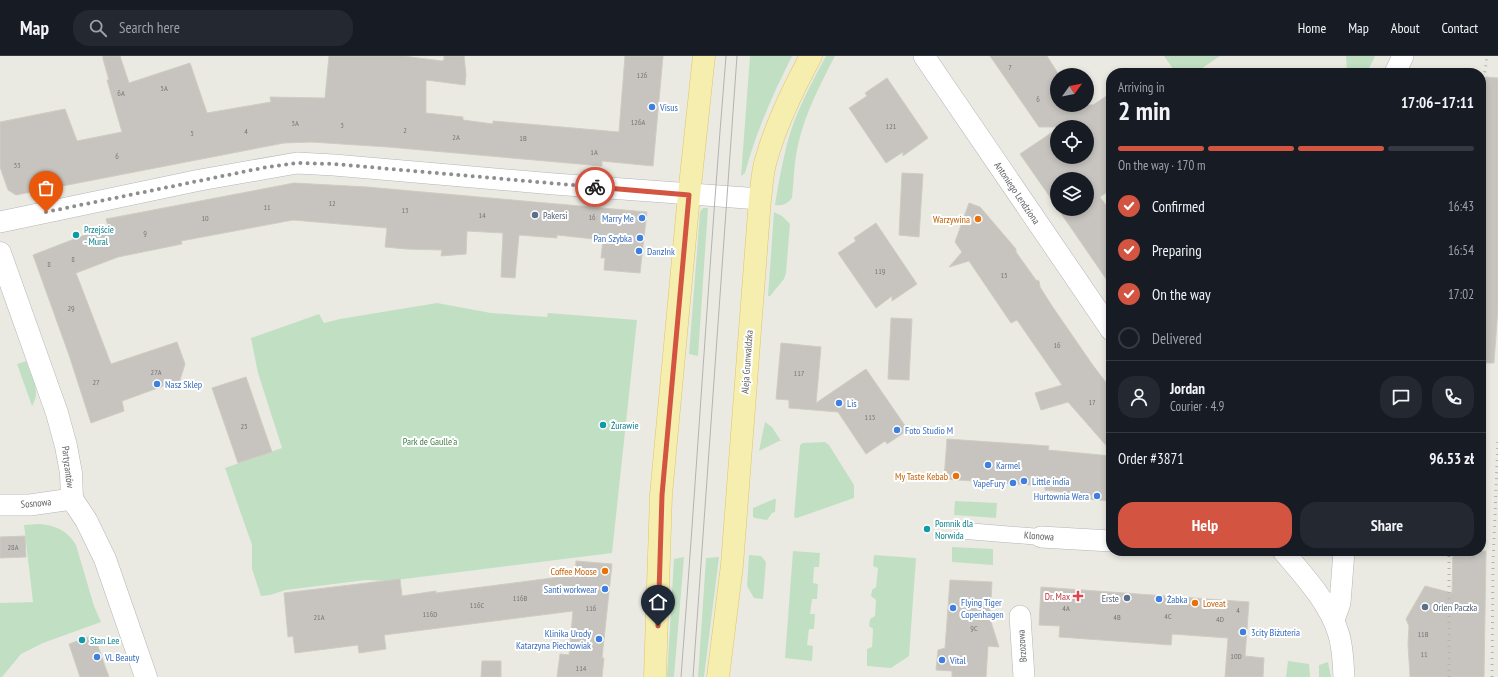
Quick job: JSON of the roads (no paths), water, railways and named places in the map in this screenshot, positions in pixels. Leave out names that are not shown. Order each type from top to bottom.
[{"type":"main road","points":[[655,677],[662,495],[689,195],[704,56]]},
{"type":"main road","name":"Aleja Grunwaldzka","points":[[718,677],[732,565],[760,199],[766,161],[774,135],[796,83],[811,56]]},
{"type":"street","name":"Antoniego Lendziona","points":[[924,56],[1106,323]]},
{"type":"street","points":[[1397,68],[1403,56]]},
{"type":"street","points":[[0,222],[200,180],[297,163],[334,164],[689,195],[760,199]]},
{"type":"street","name":"Partyzantów","points":[[0,253],[57,413],[66,446],[71,473],[72,499],[86,520],[105,559],[146,677]]},
{"type":"street","name":"Sosnowa","points":[[0,505],[30,505],[72,499]]},
{"type":"street","name":"Klonowa","points":[[966,531],[1106,541]]},
{"type":"street","points":[[1287,556],[1323,602],[1334,620],[1342,650],[1344,677]]},
{"type":"street","points":[[1334,620],[1340,603],[1344,556]]},
{"type":"street","name":"Brzozowa","points":[[1020,616],[1024,677]]},
{"type":"tram line","points":[[681,677],[726,56]]},
{"type":"tram line","points":[[693,677],[737,56]]},
{"type":"railway","points":[[1485,68],[1487,56]]},
{"type":"railway","points":[[1492,677],[1493,563],[1498,440]]},
{"type":"railway","points":[[1449,556],[1449,677]]},
{"type":"place","name":"Visus","points":[[652,107]]},
{"type":"place","name":"Pakersi","points":[[535,215]]},
{"type":"place","name":"Marry Me","points":[[642,218]]},
{"type":"place","name":"Warzywina","points":[[978,219]]},
{"type":"place","name":"Przejście - Mural","points":[[76,235]]},
{"type":"place","name":"Pan Szybka","points":[[640,238]]},
{"type":"place","name":"DanzInk","points":[[639,251]]},
{"type":"place","name":"Nasz Sklep","points":[[157,384]]},
{"type":"place","name":"Lis","points":[[839,403]]},
{"type":"place","name":"Żurawie","points":[[603,425]]},
{"type":"place","name":"Foto Studio M","points":[[897,430]]},
{"type":"place","name":"Karmel","points":[[988,465]]},
{"type":"place","name":"My Taste Kebab","points":[[956,476]]},
{"type":"place","name":"Little india","points":[[1024,481]]},
{"type":"place","name":"VapeFury","points":[[1013,483]]},
{"type":"place","name":"Hurtownia Wera","points":[[1097,496]]},
{"type":"place","name":"Pomnik dla Norwida","points":[[927,529]]},
{"type":"place","name":"Coffee Moose","points":[[605,571]]},
{"type":"place","name":"Santi workwear","points":[[605,589]]},
{"type":"place","name":"Dr. Max","points":[[1078,596]]},
{"type":"place","name":"Erste","points":[[1127,598]]},
{"type":"place","name":"Żabka","points":[[1159,599]]},
{"type":"place","name":"Loveat","points":[[1195,603]]},
{"type":"place","name":"Orlen Paczka","points":[[1425,607]]},
{"type":"place","name":"Flying Tiger Copenhagen","points":[[953,608]]},
{"type":"place","name":"3city Biżuteria","points":[[1243,632]]},
{"type":"place","name":"Klinika Urody Katarzyna Piechowiak","points":[[599,639]]},
{"type":"place","name":"Stan Lee","points":[[82,640]]},
{"type":"place","name":"VL Beauty","points":[[97,657]]},
{"type":"place","name":"Vital","points":[[942,660]]},
{"type":"park label","name":"Park de Gaulle'a","points":[[430,441]]}]
